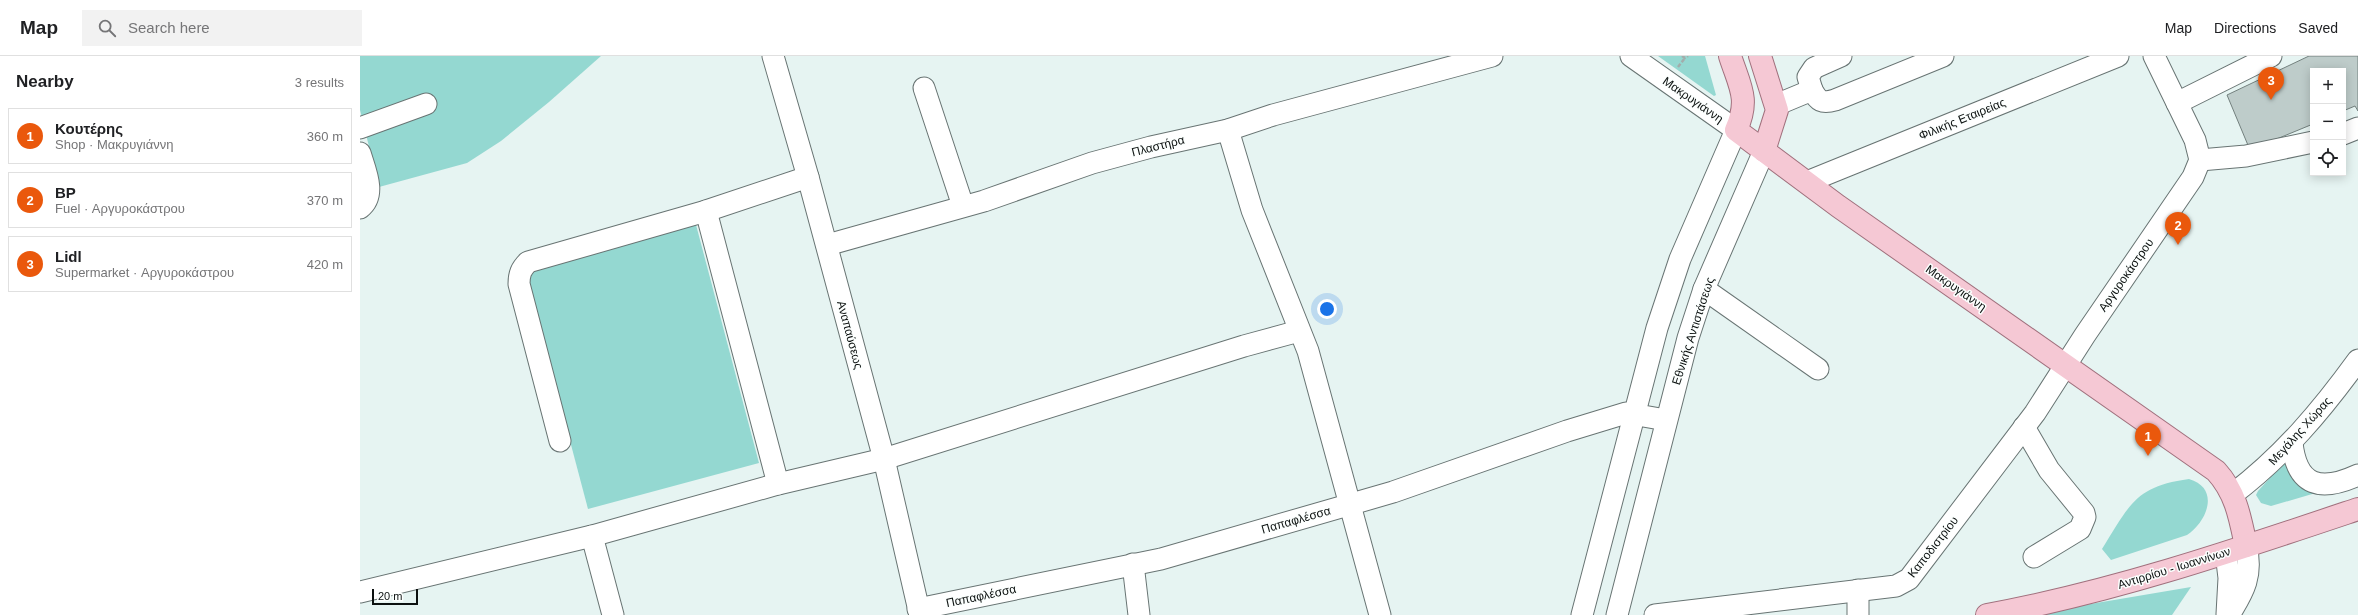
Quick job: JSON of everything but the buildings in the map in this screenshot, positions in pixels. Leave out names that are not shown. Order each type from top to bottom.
[{"type":"main road","points":[[1730,56],[1744,100],[1743,115],[1736,130]]},
{"type":"main road","name":"Εθνικής Αντιστάσεως","points":[[1760,56],[1776,105],[1777,115],[1764,150]]},
{"type":"main road","name":"Μακρυγιάννη","points":[[1736,130],[1807,182],[2216,471],[2233,494],[2239,512],[2246,546]]},
{"type":"main road","name":"Αντιρρίου - Ιωαννίνων","points":[[1987,615],[2114,586],[2246,546],[2358,509]]},
{"type":"street","name":"Αναπαύσεως","points":[[773,56],[827,245],[884,459],[919,612]]},
{"type":"street","name":"Πλαστήρα","points":[[827,245],[963,206],[1092,163],[1151,146],[1228,130],[1273,115],[1492,56]]},
{"type":"street","name":"Μακρυγιάννη","points":[[1631,56],[1736,130]]},
{"type":"street","points":[[1841,56],[1811,71],[1808,77],[1812,90],[1818,100],[1828,102],[1941,56]]},
{"type":"street","name":"Φιλικής Εταιρείας","points":[[1807,182],[2118,56]]},
{"type":"street","points":[[2154,56],[2195,140],[2200,160],[2246,156],[2310,143]]},
{"type":"street","points":[[2177,103],[2271,56]]},
{"type":"street","points":[[924,88],[963,206]]},
{"type":"street","points":[[1776,105],[1812,90]]},
{"type":"street","points":[[360,128],[426,104]]},
{"type":"street","points":[[2346,133],[2358,128]]},
{"type":"street","points":[[1228,130],[1252,210],[1308,351],[1380,615]]},
{"type":"street","points":[[1582,615],[1657,328],[1680,259],[1736,130]]},
{"type":"street","name":"Εθνικής Αντιστάσεως","points":[[1617,615],[1688,338],[1704,289],[1764,150]]},
{"type":"street","points":[[360,153],[369,183],[369,192],[360,208]]},
{"type":"street","name":"Αργυροκάστρου","points":[[2066,365],[2188,186],[2200,160]]},
{"type":"street","points":[[560,441],[519,284],[519,275],[522,268],[528,262],[706,211],[808,177]]},
{"type":"street","points":[[706,211],[778,484]]},
{"type":"street","points":[[1704,289],[1818,369]]},
{"type":"street","points":[[360,592],[592,536],[778,484],[884,459],[1123,386],[1244,346],[1299,331]]},
{"type":"street","name":"Μεγάλης Χώρας","points":[[2233,494],[2266,468],[2292,443],[2326,404],[2358,360]]},
{"type":"street","name":"Καποδιστρίου","points":[[1660,615],[1896,586],[1909,579],[2024,427],[2066,365]]},
{"type":"street","name":"Παπαφλέσσα","points":[[919,612],[1161,559],[1393,492],[1568,431],[1626,413],[1634,413],[1666,420]]},
{"type":"street","points":[[2024,427],[2049,470],[2084,513],[2085,517],[2080,529],[2034,556]]},
{"type":"street","points":[[2292,443],[2297,468],[2310,480],[2319,483],[2337,484],[2358,475]]},
{"type":"street","points":[[592,536],[613,615]]},
{"type":"street","points":[[2228,615],[2245,587],[2249,572],[2246,546]]},
{"type":"street","points":[[2226,552],[2229,578],[2228,615]]},
{"type":"street","points":[[1133,564],[1139,615]]},
{"type":"street","points":[[1858,590],[1858,615]]},
{"type":"path","points":[[1682,56],[1685,58],[1688,56]]},
{"type":"shaded area","points":[[360,56],[601,56],[549,102],[501,141],[467,163],[379,187],[360,110]]},
{"type":"shaded area","points":[[1658,56],[1705,56],[1716,95],[1714,96]]},
{"type":"shaded area","points":[[695,221],[759,463],[588,509],[524,267]]},
{"type":"shaded area","points":[[2286,460],[2319,492],[2271,506],[2261,503],[2256,495],[2258,491]]},
{"type":"shaded area","points":[[2189,479],[2199,483],[2205,490],[2208,497],[2208,505],[2201,522],[2187,535],[2111,560],[2102,549],[2119,521],[2135,500],[2156,487],[2171,482]]},
{"type":"shaded area","points":[[2191,587],[2172,615],[2044,615],[2043,612]]},
{"type":"place","name":"Lidl","points":[[2271,100]]},
{"type":"place","name":"BP","points":[[2178,245]]},
{"type":"place","name":"Κουτέρης","points":[[2148,456]]}]
